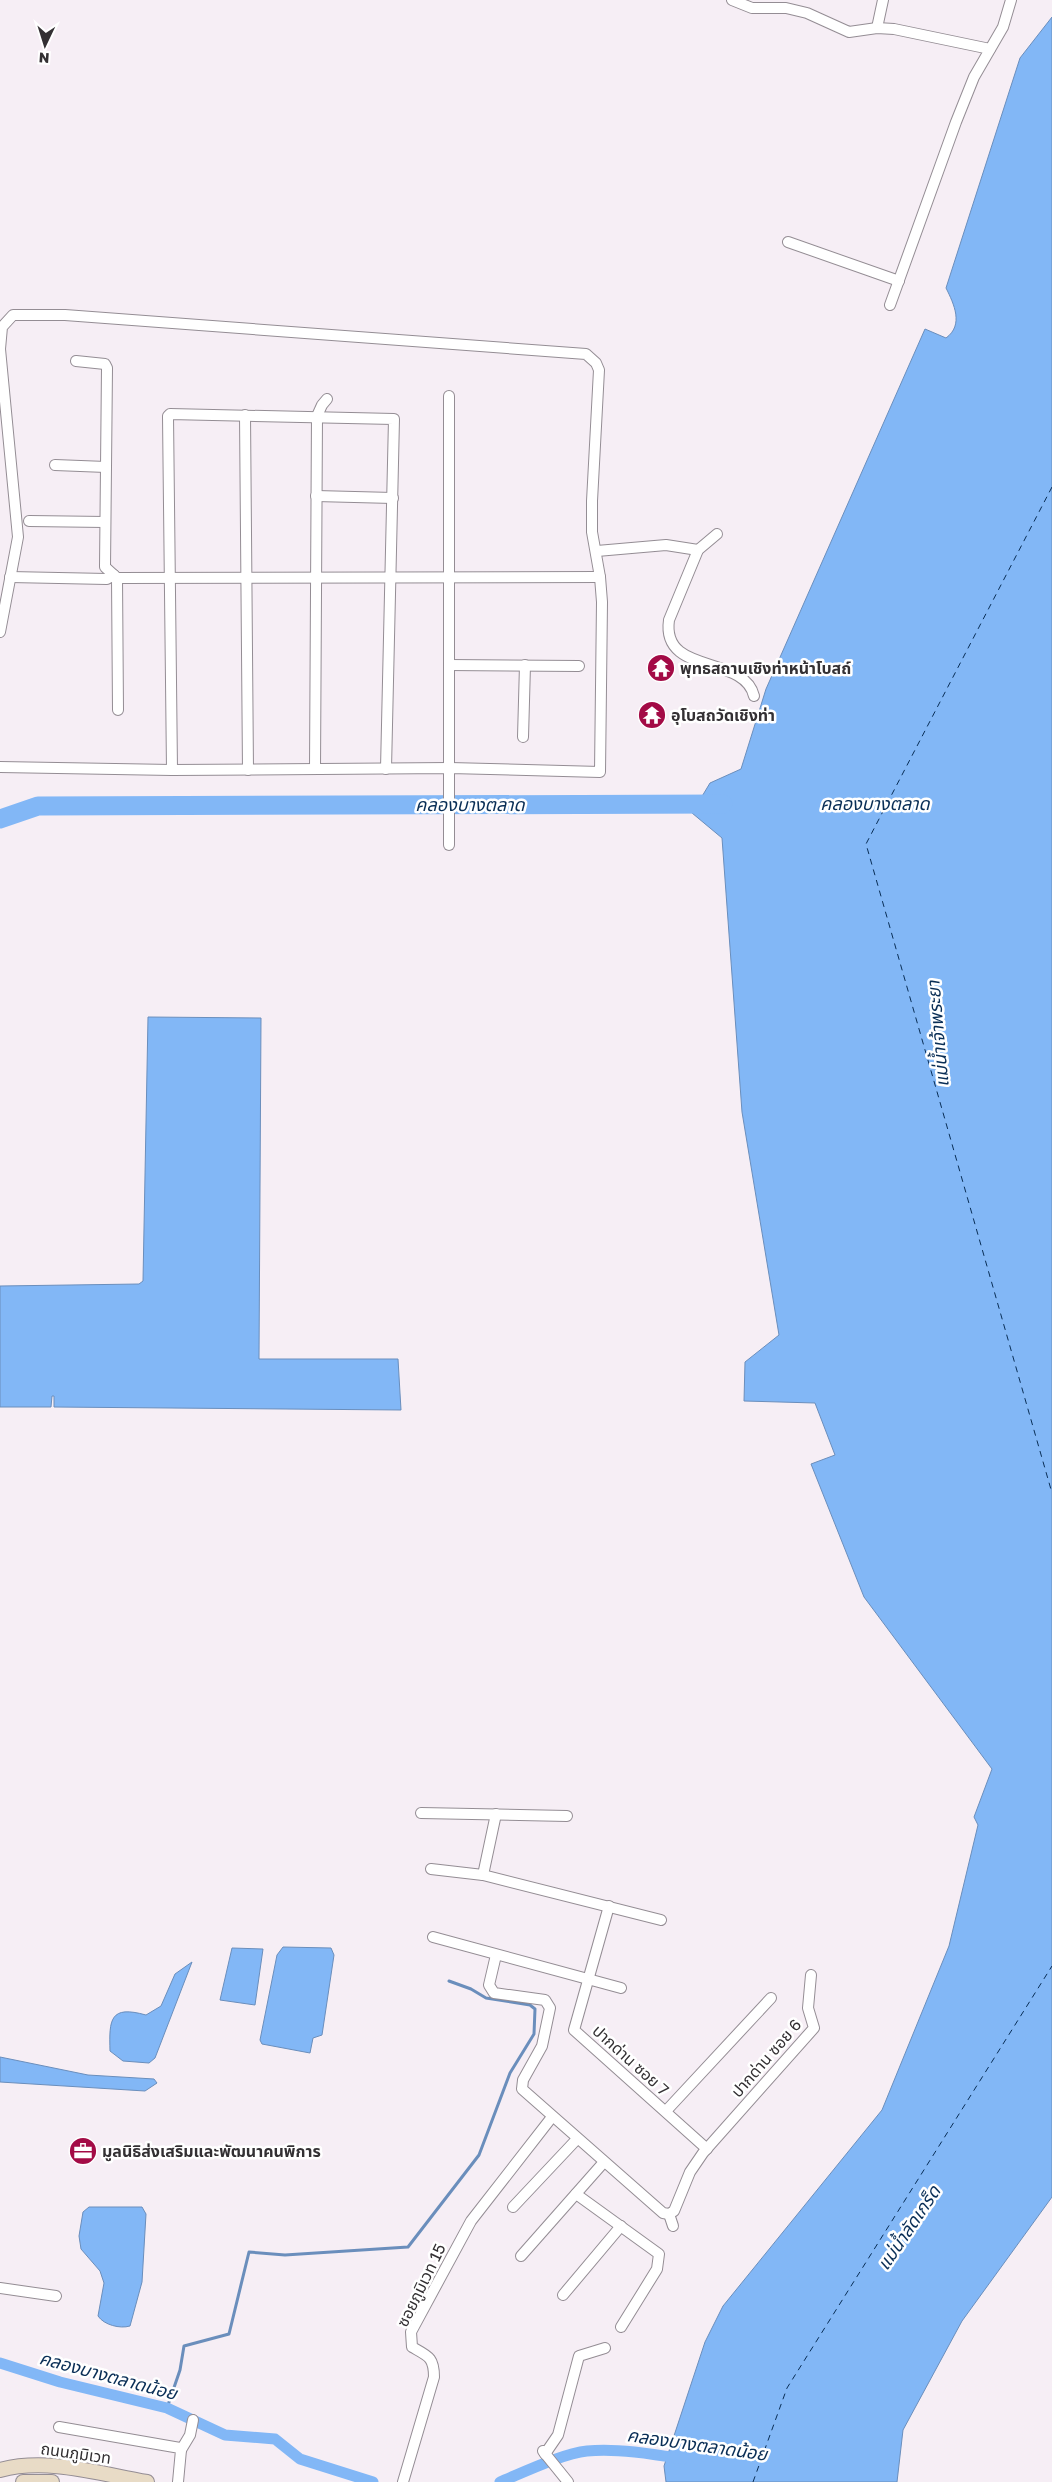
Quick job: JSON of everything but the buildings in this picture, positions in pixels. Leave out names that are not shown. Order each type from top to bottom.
[{"type":"street","points":[[732,0],[752,8],[786,8],[807,13],[849,32],[877,28],[910,32],[990,49]]},
{"type":"street","points":[[877,28],[882,0]]},
{"type":"street","points":[[890,305],[974,77],[1003,28],[1011,0]]},
{"type":"street","points":[[788,242],[899,281]]},
{"type":"street","points":[[0,632],[18,537],[0,349],[2,327],[13,315],[65,315],[586,354],[596,363],[600,370],[592,501],[592,532],[597,551],[600,577],[602,631],[600,772],[450,768],[172,770],[0,767]]},
{"type":"street","points":[[76,361],[107,365],[105,567],[115,577],[118,710]]},
{"type":"street","points":[[449,396],[449,845]]},
{"type":"street","points":[[315,769],[317,416],[322,404],[327,399]]},
{"type":"street","points":[[172,770],[169,415],[317,416],[394,419],[386,769]]},
{"type":"street","points":[[245,415],[248,770]]},
{"type":"street","points":[[55,465],[106,467]]},
{"type":"street","points":[[316,496],[393,498]]},
{"type":"street","points":[[30,520],[105,522]]},
{"type":"street","points":[[717,534],[698,550],[669,620],[667,631],[672,642],[682,654],[740,676],[752,688],[754,696]]},
{"type":"street","points":[[597,551],[666,545],[698,550]]},
{"type":"street","points":[[10,577],[98,579],[115,577],[600,577]]},
{"type":"street","points":[[449,665],[579,666]]},
{"type":"street","points":[[524,737],[526,665]]},
{"type":"street","points":[[421,1812],[567,1816]]},
{"type":"street","points":[[483,1875],[496,1814]]},
{"type":"street","points":[[431,1869],[483,1875],[661,1920]]},
{"type":"street","points":[[590,1979],[609,1906]]},
{"type":"street","points":[[432,1936],[496,1956],[620,1988]]},
{"type":"street","points":[[496,1956],[489,1986],[494,1993],[545,2000],[550,2008],[542,2046],[522,2085],[522,2089],[552,2117],[663,2213],[669,2214],[674,2211],[690,2172],[707,2149]]},
{"type":"street","name":"ปากด่าน ซอย 6","points":[[707,2149],[814,2028],[808,2008],[811,1975]]},
{"type":"street","name":"ปากด่าน ซอย 7","points":[[590,1979],[574,2030],[707,2149]]},
{"type":"street","points":[[666,2111],[771,1998]]},
{"type":"street","name":"ซอยภูมิเวท 15","points":[[403,2482],[434,2377],[434,2364],[429,2356],[412,2347],[411,2332],[471,2221],[552,2117]]},
{"type":"street","points":[[513,2207],[577,2139]]},
{"type":"street","points":[[522,2256],[604,2162]]},
{"type":"street","points":[[576,2194],[659,2254],[657,2270],[621,2327]]},
{"type":"street","points":[[669,2214],[673,2226]]},
{"type":"street","points":[[563,2294],[620,2226]]},
{"type":"street","points":[[0,2288],[56,2296]]},
{"type":"street","points":[[568,2482],[544,2452],[558,2435],[579,2356],[605,2348]]},
{"type":"street","points":[[178,2482],[181,2450],[190,2436],[193,2420]]},
{"type":"street","points":[[59,2427],[180,2448],[181,2450]]},
{"type":"street","name":"ถนนภูมิเวท","points":[[0,2470],[28,2465],[47,2465],[147,2482]]},
{"type":"street","name":"ถนนภูมิเวท","points":[[22,2482],[52,2482]]},
{"type":"water","points":[[1052,17],[1052,2197],[962,2321],[903,2430],[897,2482],[666,2482],[664,2466],[705,2342],[723,2306],[882,2110],[949,1946],[978,1825],[974,1817],[992,1769],[864,1597],[811,1464],[835,1455],[815,1403],[744,1401],[745,1362],[779,1335],[742,1112],[722,838],[692,813],[710,783],[741,769],[766,689],[925,329],[946,338],[955,327],[956,314],[946,288],[1020,58]]},
{"type":"water","points":[[148,1017],[261,1018],[259,1359],[398,1359],[401,1410],[54,1407],[54,1396],[52,1396],[51,1407],[0,1407],[0,1286],[139,1284],[143,1281]]},
{"type":"water","points":[[283,1947],[331,1948],[334,1955],[322,2035],[313,2038],[310,2053],[262,2044],[260,2040],[277,1955]]},
{"type":"water","points":[[232,1948],[263,1949],[255,2005],[220,2000]]},
{"type":"water","points":[[192,1962],[155,2058],[149,2063],[123,2061],[110,2051],[110,2030],[114,2017],[125,2012],[146,2015],[161,2006],[175,1974]]},
{"type":"water","points":[[0,2057],[88,2075],[154,2079],[157,2083],[145,2091],[0,2082]]},
{"type":"water","points":[[89,2207],[142,2207],[146,2214],[142,2282],[130,2326],[112,2326],[98,2316],[104,2283],[100,2271],[81,2249],[79,2236],[83,2212]]},
{"type":"waterway","name":"คลองบางตลาด","points":[[0,819],[38,806],[723,804]]},
{"type":"waterway","points":[[167,2408],[180,2370],[184,2346],[229,2334],[249,2252],[285,2255],[408,2247],[479,2155],[510,2073],[534,2034],[535,2009],[530,2005],[486,1998],[471,1989],[449,1981]]},
{"type":"waterway","name":"คลองบางตลาดน้อย","points":[[0,2363],[60,2382],[167,2408],[225,2435],[275,2439],[300,2459],[373,2482]]},
{"type":"waterway","name":"คลองบางตลาดน้อย","points":[[500,2482],[555,2459],[587,2451],[647,2453],[683,2459]]},
{"type":"ferry route","points":[[1052,487],[866,844],[1052,1493]]},
{"type":"ferry route","points":[[753,2482],[787,2388],[1052,1966]]},
{"type":"place","name":"พุทธสถานเชิงท่าหน้าโบสถ์","points":[[661,668]]},
{"type":"place","name":"อุโบสถวัดเชิงท่า","points":[[652,715]]},
{"type":"place","name":"มูลนิธิส่งเสริมและพัฒนาคนพิการ","points":[[83,2151]]},
{"type":"water label","name":"แม่น้ำเจ้าพระยา","points":[[938,1034]]},
{"type":"water label","name":"แม่น้ำลัดเกร็ด","points":[[909,2228]]}]
